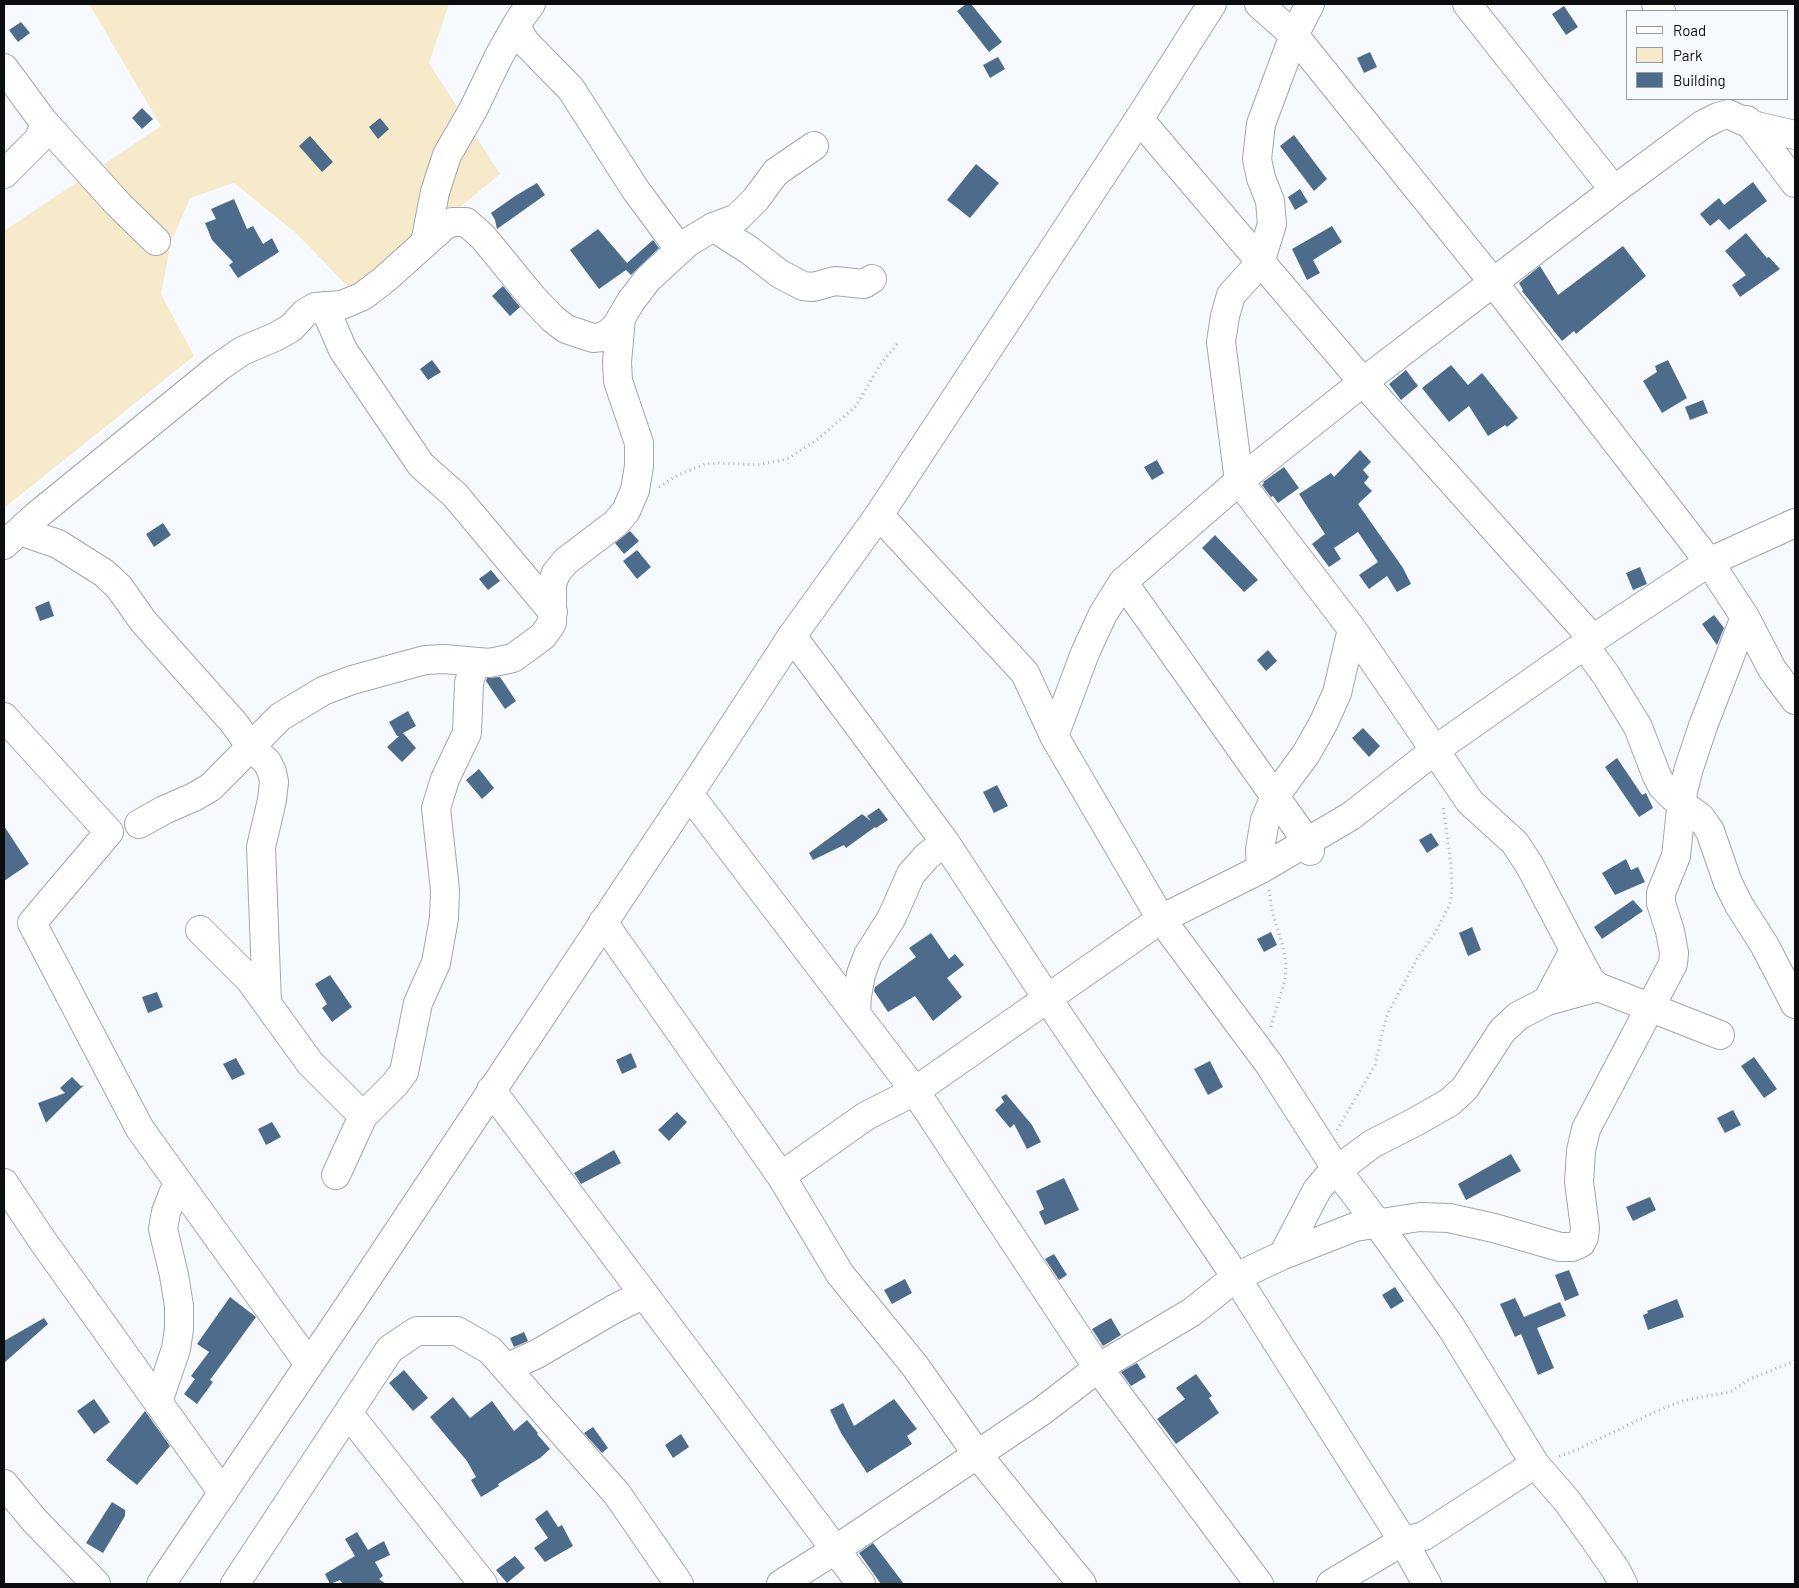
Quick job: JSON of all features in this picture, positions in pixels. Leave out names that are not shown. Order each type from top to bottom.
[{"type":"street","points":[[425,243],[435,192],[447,155],[473,110],[499,56],[531,4]]},
{"type":"street","points":[[161,1584],[310,1364],[792,636],[879,515],[1139,119],[1212,4]]},
{"type":"street","points":[[1259,4],[1294,35],[1493,282],[1709,562],[1745,617],[1772,669],[1795,700]]},
{"type":"street","points":[[1310,4],[1294,35],[1261,124],[1257,159],[1261,178],[1270,201],[1272,224],[1260,263],[1231,295],[1221,342],[1240,481],[1352,629],[1470,802],[1515,843],[1530,866],[1590,980],[1598,987],[1720,1036]]},
{"type":"street","points":[[1467,4],[1614,190]]},
{"type":"street","points":[[516,26],[525,42],[571,89],[635,189],[680,250]]},
{"type":"street","points":[[4,68],[43,121],[118,204],[156,241]]},
{"type":"street","points":[[1732,100],[1795,183]]},
{"type":"street","points":[[1054,736],[1085,653],[1103,614],[1123,582],[1240,481],[1363,382],[1702,125],[1728,114],[1752,125],[1795,135]]},
{"type":"street","points":[[1139,119],[1260,263],[1589,642],[1606,675],[1638,727],[1662,786],[1701,818],[1710,830],[1728,883],[1739,905],[1765,946],[1795,1004]]},
{"type":"street","points":[[4,174],[38,140],[43,129],[43,121]]},
{"type":"street","points":[[12,538],[219,367],[242,351],[276,337],[291,328],[305,313],[315,307],[342,305],[363,296],[385,279],[444,226],[452,222],[466,222],[483,237],[553,319],[566,329],[593,338],[609,333],[648,279],[680,250],[714,228],[737,218],[756,200],[776,172],[814,146]]},
{"type":"street","points":[[714,228],[749,250],[780,274],[803,286],[813,287],[834,281],[864,284],[872,279]]},
{"type":"street","points":[[324,306],[343,350],[421,465],[456,495],[553,612]]},
{"type":"street","points":[[618,381],[617,362],[621,318]]},
{"type":"street","points":[[139,824],[211,787],[280,717],[323,691],[352,680],[424,660],[489,663],[513,658],[543,636],[552,623],[552,584],[556,574],[566,561],[616,523],[626,511],[635,490],[639,466],[638,443],[618,381],[600,352],[582,335]]},
{"type":"street","points":[[879,515],[1025,673],[1054,736],[1161,918],[1269,1064],[1330,1161],[1451,1327],[1535,1464],[1567,1501],[1616,1570],[1623,1584]]},
{"type":"street","points":[[781,1176],[866,1116],[915,1091],[1161,918],[1261,868],[1309,847],[1435,750],[1589,642],[1709,562],[1795,523]]},
{"type":"street","points":[[12,538],[58,544],[104,573],[119,587],[143,621],[234,723],[251,747],[267,762],[274,782],[261,847],[267,1003]]},
{"type":"street","points":[[1123,582],[1309,847]]},
{"type":"street","points":[[781,1584],[836,1550],[1042,1411],[1098,1368],[1192,1312],[1236,1276],[1282,1255],[1355,1227],[1420,1216],[1449,1218],[1494,1228],[1560,1248],[1572,1247],[1581,1243],[1585,1228],[1579,1182],[1581,1151],[1586,1129],[1627,1048],[1642,1026],[1648,1008],[1672,964],[1674,952],[1661,893],[1676,856],[1687,775],[1703,726],[1745,617]]},
{"type":"street","points":[[1261,868],[1260,849],[1265,820],[1275,796],[1306,754],[1337,694],[1352,629]]},
{"type":"street","points":[[792,636],[945,842],[1047,998],[1236,1276],[1403,1541],[1427,1584]]},
{"type":"street","points":[[336,1175],[363,1116],[395,1084],[404,1072],[418,1004],[436,963],[444,918],[445,890],[436,808],[446,779],[467,733],[469,683],[475,662]]},
{"type":"street","points":[[4,717],[109,832],[32,923],[140,1129],[310,1364]]},
{"type":"street","points":[[689,794],[915,1091],[1098,1368],[1258,1584]]},
{"type":"street","points":[[856,1014],[861,974],[868,955],[891,919],[911,874],[927,856],[945,842]]},
{"type":"street","points":[[603,922],[781,1176],[840,1274],[915,1366],[978,1454],[1082,1584]]},
{"type":"street","points":[[200,930],[250,980],[310,1063],[363,1116]]},
{"type":"street","points":[[1547,1001],[1574,950]]},
{"type":"street","points":[[1330,1161],[1372,1144],[1450,1102],[1466,1088],[1502,1031],[1518,1016],[1547,1001],[1598,987]]},
{"type":"street","points":[[492,1090],[861,1584]]},
{"type":"street","points":[[1282,1255],[1317,1190],[1328,1177],[1330,1161]]},
{"type":"street","points":[[4,1183],[42,1240],[223,1493]]},
{"type":"street","points":[[158,1402],[176,1349],[179,1328],[174,1275],[163,1228],[166,1212],[179,1184]]},
{"type":"street","points":[[506,1368],[537,1354],[590,1322],[644,1294]]},
{"type":"street","points":[[245,1580],[348,1413],[390,1349],[417,1331],[457,1331],[490,1350],[617,1494],[679,1584]]},
{"type":"street","points":[[348,1413],[483,1584]]},
{"type":"street","points":[[1331,1584],[1403,1541],[1424,1536],[1535,1464]]},
{"type":"street","points":[[4,1484],[35,1521],[96,1584]]},
{"type":"street","points":[[1403,1541],[1438,1584]]},
{"type":"path","points":[[656,488],[678,475],[704,464],[738,463],[757,465],[787,459],[817,440],[856,406],[880,365],[898,342]]},
{"type":"path","points":[[1330,1161],[1378,1056],[1388,1013],[1450,904],[1452,889],[1451,864],[1443,804]]},
{"type":"path","points":[[1261,868],[1269,889],[1272,911],[1283,947],[1286,965],[1285,980],[1268,1036],[1269,1064]]},
{"type":"path","points":[[1535,1464],[1572,1452],[1656,1411],[1685,1400],[1730,1392],[1750,1379],[1795,1361]]},
{"type":"green space","points":[[89,4],[449,4],[429,63],[500,174],[355,294],[297,234],[234,183],[190,198],[171,242],[161,294],[194,356],[4,508],[4,231],[161,126]]},
{"type":"building","points":[[966,4],[971,4],[1002,42],[989,52],[957,11]]},
{"type":"building","points":[[1564,6],[1578,27],[1566,35],[1552,14]]},
{"type":"building","points":[[21,22],[30,33],[18,42],[9,30]]},
{"type":"building","points":[[1370,52],[1377,67],[1364,73],[1357,58]]},
{"type":"building","points":[[998,57],[1005,69],[990,78],[983,65]]},
{"type":"building","points":[[142,108],[153,119],[142,129],[132,118]]},
{"type":"building","points":[[380,118],[389,129],[378,139],[369,127]]},
{"type":"building","points":[[1294,135],[1327,179],[1314,191],[1280,146]]},
{"type":"building","points":[[310,136],[333,162],[322,172],[299,146]]},
{"type":"building","points":[[976,164],[999,183],[970,218],[947,200]]},
{"type":"building","points":[[1753,182],[1767,201],[1729,230],[1719,219],[1710,226],[1700,214],[1719,198],[1724,205]]},
{"type":"building","points":[[537,183],[545,195],[497,229],[491,213]]},
{"type":"building","points":[[1300,189],[1308,202],[1295,210],[1288,197]]},
{"type":"building","points":[[234,199],[247,229],[253,226],[263,244],[272,238],[279,252],[238,278],[229,265],[233,262],[212,240],[205,223],[216,219],[211,209]]},
{"type":"building","points":[[1332,226],[1342,242],[1313,260],[1320,273],[1307,280],[1292,249]]},
{"type":"building","points":[[598,229],[627,263],[653,240],[659,248],[631,275],[626,270],[599,289],[570,250]]},
{"type":"building","points":[[1746,233],[1767,258],[1769,257],[1780,269],[1740,297],[1732,285],[1746,275],[1725,251]]},
{"type":"building","points":[[1623,246],[1646,276],[1576,334],[1574,331],[1562,341],[1522,291],[1519,283],[1540,266],[1558,295]]},
{"type":"building","points":[[503,286],[520,307],[510,316],[492,296]]},
{"type":"building","points":[[432,360],[441,372],[428,380],[420,369]]},
{"type":"building","points":[[1668,360],[1687,398],[1662,413],[1643,381],[1657,372],[1655,366]]},
{"type":"building","points":[[1451,365],[1468,385],[1482,373],[1518,418],[1507,427],[1505,425],[1488,436],[1469,406],[1449,422],[1422,388]]},
{"type":"building","points":[[1406,370],[1418,386],[1401,400],[1389,384]]},
{"type":"building","points":[[1703,400],[1708,413],[1690,420],[1685,407]]},
{"type":"building","points":[[1360,450],[1371,462],[1363,470],[1369,477],[1364,483],[1372,491],[1358,504],[1403,568],[1411,584],[1397,592],[1387,576],[1369,589],[1359,575],[1378,562],[1358,532],[1334,548],[1341,559],[1329,567],[1312,544],[1325,534],[1299,494],[1331,473],[1334,477]]},
{"type":"building","points":[[1157,460],[1164,473],[1152,480],[1144,467]]},
{"type":"building","points":[[1284,467],[1299,488],[1278,503],[1262,485],[1263,482]]},
{"type":"building","points":[[163,523],[171,535],[154,547],[146,534]]},
{"type":"building","points":[[630,531],[639,541],[624,554],[615,543]]},
{"type":"building","points":[[1215,535],[1258,580],[1244,592],[1202,548]]},
{"type":"building","points":[[637,550],[651,567],[637,579],[623,561]]},
{"type":"building","points":[[1640,567],[1647,584],[1633,590],[1626,573]]},
{"type":"building","points":[[491,570],[500,581],[488,590],[479,579]]},
{"type":"building","points":[[49,601],[54,616],[40,621],[35,607]]},
{"type":"building","points":[[1714,615],[1724,628],[1717,645],[1702,624]]},
{"type":"building","points":[[1268,650],[1277,661],[1266,671],[1257,660]]},
{"type":"building","points":[[500,677],[516,701],[505,709],[486,681],[487,678]]},
{"type":"building","points":[[408,711],[416,726],[403,733],[416,748],[402,762],[387,747],[399,736],[397,736],[389,722]]},
{"type":"building","points":[[1363,728],[1380,746],[1369,757],[1352,738]]},
{"type":"building","points":[[1617,758],[1642,795],[1646,793],[1653,808],[1639,817],[1605,767]]},
{"type":"building","points":[[479,769],[494,788],[482,799],[466,780]]},
{"type":"building","points":[[997,785],[1008,806],[994,813],[983,792]]},
{"type":"building","points":[[879,808],[888,820],[846,848],[844,845],[813,860],[809,853],[862,814],[871,821],[867,816]]},
{"type":"building","points":[[4,826],[29,864],[4,881]]},
{"type":"building","points":[[1431,833],[1439,845],[1427,853],[1419,840]]},
{"type":"building","points":[[1626,859],[1631,870],[1638,867],[1645,882],[1615,895],[1602,873]]},
{"type":"building","points":[[1633,900],[1643,911],[1602,939],[1594,927]]},
{"type":"building","points":[[1472,927],[1481,950],[1468,956],[1459,933]]},
{"type":"building","points":[[1271,932],[1277,945],[1264,952],[1257,939]]},
{"type":"building","points":[[931,933],[949,959],[955,954],[964,965],[947,978],[962,997],[933,1021],[915,996],[888,1012],[874,991],[875,987],[916,957],[909,948]]},
{"type":"building","points":[[330,975],[352,1007],[332,1022],[322,1008],[327,1004],[315,984]]},
{"type":"building","points":[[157,992],[163,1007],[148,1013],[142,997]]},
{"type":"building","points":[[631,1053],[637,1067],[622,1074],[616,1060]]},
{"type":"building","points":[[1754,1057],[1777,1089],[1764,1098],[1741,1066]]},
{"type":"building","points":[[236,1058],[245,1074],[232,1080],[223,1064]]},
{"type":"building","points":[[1210,1061],[1223,1087],[1208,1095],[1194,1069]]},
{"type":"building","points":[[72,1077],[81,1086],[84,1085],[46,1123],[38,1103],[65,1093],[60,1088]]},
{"type":"building","points":[[1006,1094],[1032,1125],[1041,1142],[1027,1149],[1014,1124],[1010,1128],[995,1110],[1004,1102],[1001,1097]]},
{"type":"building","points":[[1733,1110],[1741,1125],[1725,1133],[1717,1118]]},
{"type":"building","points":[[677,1112],[687,1122],[669,1141],[658,1130]]},
{"type":"building","points":[[272,1122],[281,1137],[266,1145],[258,1129]]},
{"type":"building","points":[[614,1150],[621,1163],[581,1184],[574,1173]]},
{"type":"building","points":[[1511,1154],[1521,1171],[1466,1200],[1458,1184]]},
{"type":"building","points":[[1064,1178],[1079,1210],[1045,1225],[1039,1212],[1044,1209],[1036,1191]]},
{"type":"building","points":[[1650,1197],[1656,1210],[1633,1221],[1626,1207]]},
{"type":"building","points":[[1054,1254],[1067,1275],[1059,1280],[1045,1259]]},
{"type":"building","points":[[1569,1270],[1579,1295],[1565,1301],[1555,1275]]},
{"type":"building","points":[[905,1279],[912,1293],[892,1304],[884,1290]]},
{"type":"building","points":[[1395,1287],[1404,1301],[1391,1309],[1382,1295]]},
{"type":"building","points":[[230,1297],[256,1317],[210,1380],[213,1382],[197,1404],[184,1394],[195,1379],[191,1376],[209,1352],[197,1344]]},
{"type":"building","points":[[1515,1298],[1524,1317],[1560,1302],[1566,1316],[1537,1328],[1554,1368],[1538,1375],[1521,1334],[1515,1337],[1500,1304]]},
{"type":"building","points":[[1677,1299],[1684,1317],[1648,1330],[1643,1315],[1648,1313],[1647,1311]]},
{"type":"building","points":[[44,1318],[48,1324],[4,1363],[4,1341]]},
{"type":"building","points":[[1111,1318],[1121,1335],[1103,1346],[1092,1329]]},
{"type":"building","points":[[524,1332],[528,1341],[514,1347],[510,1338]]},
{"type":"building","points":[[1137,1363],[1146,1377],[1131,1386],[1121,1372]]},
{"type":"building","points":[[404,1370],[428,1398],[413,1411],[389,1383]]},
{"type":"building","points":[[1196,1374],[1212,1396],[1209,1398],[1219,1413],[1176,1444],[1157,1419],[1185,1399],[1176,1388]]},
{"type":"building","points":[[453,1397],[470,1418],[492,1401],[514,1431],[527,1420],[550,1449],[540,1458],[481,1497],[471,1480],[476,1477],[467,1461],[430,1417]]},
{"type":"building","points":[[94,1399],[110,1422],[94,1434],[77,1411]]},
{"type":"building","points":[[894,1399],[917,1429],[907,1436],[912,1444],[867,1473],[841,1433],[830,1410],[843,1403],[854,1426]]},
{"type":"building","points":[[145,1411],[170,1446],[137,1485],[106,1460]]},
{"type":"building","points":[[593,1427],[608,1448],[602,1453],[584,1433]]},
{"type":"building","points":[[681,1434],[689,1447],[673,1458],[665,1445]]},
{"type":"building","points":[[112,1502],[125,1510],[125,1516],[103,1553],[86,1543]]},
{"type":"building","points":[[547,1510],[558,1527],[562,1525],[573,1546],[545,1562],[534,1548],[548,1538],[535,1519]]},
{"type":"building","points":[[357,1532],[368,1550],[384,1541],[390,1555],[375,1562],[383,1576],[379,1579],[386,1584],[343,1584],[340,1580],[330,1584],[325,1574],[355,1556],[345,1539]]},
{"type":"building","points":[[873,1543],[904,1584],[881,1584],[859,1553]]},
{"type":"building","points":[[515,1556],[525,1568],[507,1583],[496,1570]]}]
